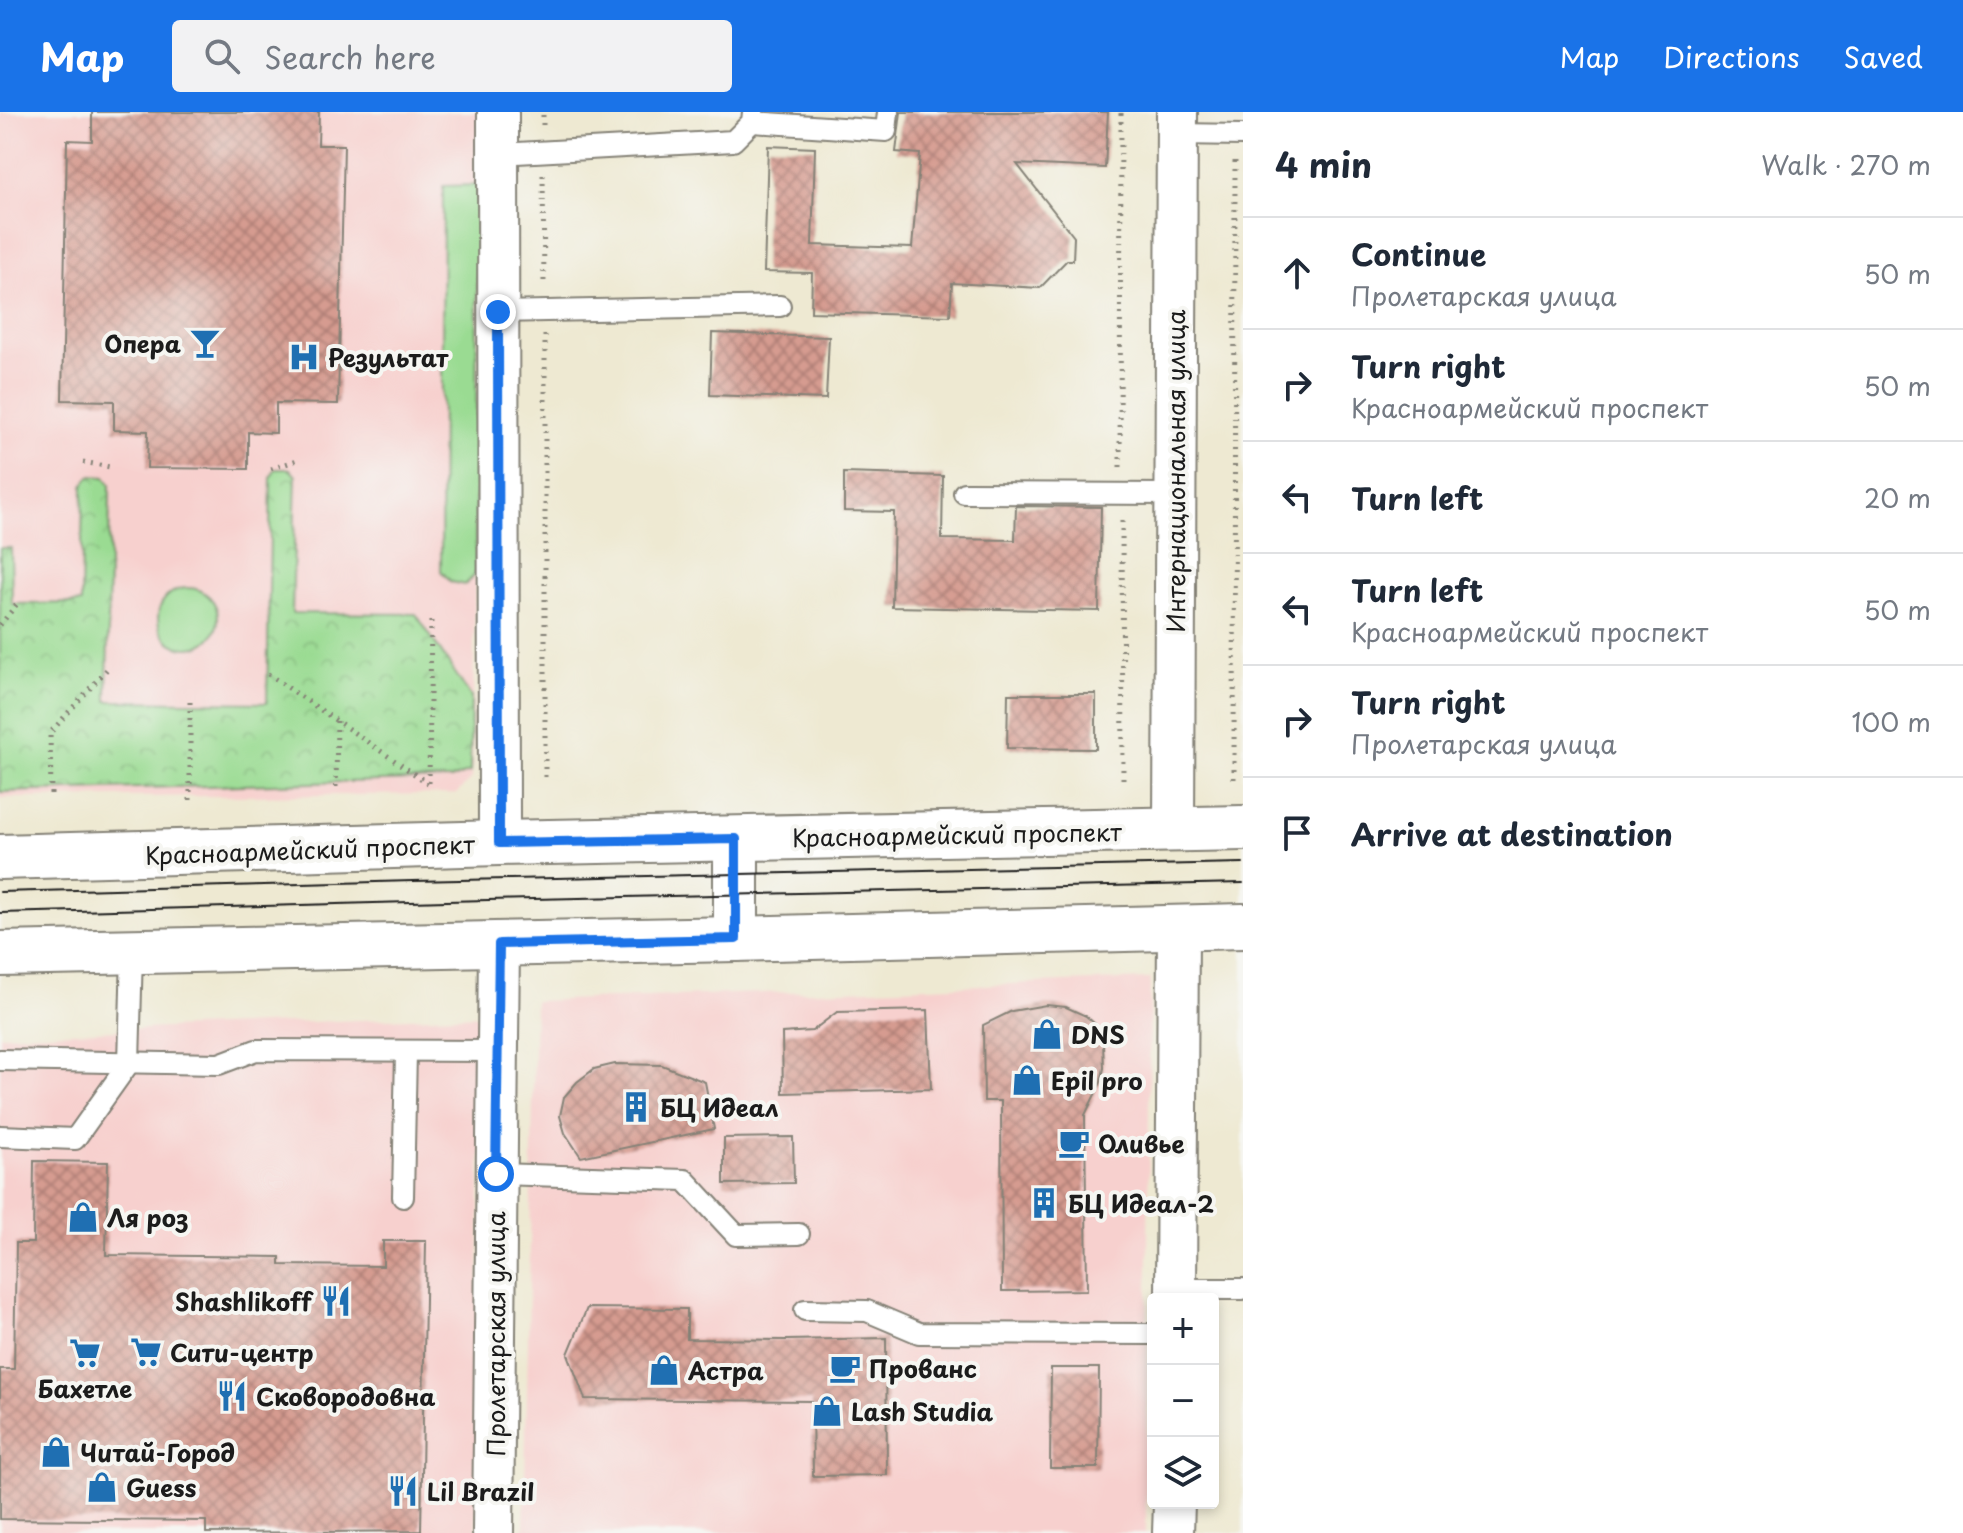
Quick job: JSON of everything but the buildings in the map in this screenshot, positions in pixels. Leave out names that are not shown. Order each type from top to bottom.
[{"type":"main road","name":"Красноармейский проспект","points":[[0,857],[1243,828]]},
{"type":"main road","points":[[736,839],[736,939]]},
{"type":"main road","points":[[0,954],[1243,926]]},
{"type":"street","points":[[498,112],[499,843]]},
{"type":"street","name":"Интернациональная улица","points":[[1174,829],[1177,123]]},
{"type":"street","points":[[1176,1293],[1178,928]]},
{"type":"street","name":"Пролетарская улица","points":[[493,1533],[499,944]]},
{"type":"street","points":[[1173,1533],[1174,1509]]},
{"type":"lane","points":[[498,154],[733,141],[752,117],[886,131],[888,112]]},
{"type":"lane","points":[[1177,123],[1239,135]]},
{"type":"lane","points":[[498,312],[780,306]]},
{"type":"lane","points":[[964,493],[1175,494]]},
{"type":"lane","points":[[0,1136],[75,1139],[129,1063],[132,952]]},
{"type":"lane","points":[[0,1060],[219,1064],[256,1050],[499,1051]]},
{"type":"lane","points":[[403,1197],[406,1052]]},
{"type":"lane","points":[[496,1174],[685,1180],[736,1235],[799,1234]]},
{"type":"lane","points":[[1189,1293],[1243,1289]]},
{"type":"lane","points":[[805,1310],[867,1311],[919,1333],[1147,1334]]},
{"type":"path","points":[[543,112],[545,782]]},
{"type":"path","points":[[1121,112],[1119,494],[1122,514],[1123,779]]},
{"type":"path","points":[[1234,779],[1239,135]]},
{"type":"path","points":[[271,469],[300,459]]},
{"type":"path","points":[[83,462],[110,467]]},
{"type":"path","points":[[0,625],[17,604]]},
{"type":"path","points":[[268,674],[429,784],[431,618]]},
{"type":"path","points":[[51,794],[50,733],[108,668]]},
{"type":"path","points":[[190,702],[190,800]]},
{"type":"path","points":[[336,787],[337,719]]},
{"type":"shaded area","points":[[0,112],[482,112],[472,778],[456,794],[0,798]]},
{"type":"shaded area","points":[[1150,979],[1146,1533],[524,1533],[535,1001]]},
{"type":"shaded area","points":[[482,1015],[476,1533],[0,1533],[0,1035]]},
{"type":"green space","points":[[478,185],[475,575],[465,585],[451,582],[441,571],[443,186]]},
{"type":"green space","points":[[275,469],[290,469],[296,476],[292,613],[416,614],[471,697],[470,772],[451,779],[0,792],[0,548],[11,548],[12,604],[81,603],[83,486],[90,476],[105,477],[110,484],[107,701],[267,703],[271,477]]},
{"type":"green space","points":[[188,588],[210,596],[218,618],[210,640],[188,648],[166,640],[158,618],[166,596]]},
{"type":"tram line","points":[[0,892],[1243,863]]},
{"type":"tram line","points":[[0,913],[1243,883]]},
{"type":"place","name":"Опера","points":[[205,343]]},
{"type":"place","name":"Результат","points":[[304,357]]},
{"type":"place","name":"DNS","points":[[1047,1034]]},
{"type":"place","name":"Epil pro","points":[[1027,1080]]},
{"type":"place","name":"БЦ Идеал","points":[[636,1107]]},
{"type":"place","name":"Оливье","points":[[1074,1143]]},
{"type":"place","name":"БЦ Идеал-2","points":[[1044,1203]]},
{"type":"place","name":"Ля роз","points":[[83,1217]]},
{"type":"place","name":"Shashlikoff","points":[[336,1301]]},
{"type":"place","name":"Сити-центр","points":[[146,1352]]},
{"type":"place","name":"Бахетле","points":[[85,1353]]},
{"type":"place","name":"Прованс","points":[[845,1368]]},
{"type":"place","name":"Астра","points":[[664,1370]]},
{"type":"place","name":"Сковородовна","points":[[232,1396]]},
{"type":"place","name":"Lash Studia","points":[[827,1411]]},
{"type":"place","name":"Читай-Город","points":[[56,1452]]},
{"type":"place","name":"Guess","points":[[102,1487]]},
{"type":"place","name":"Lil Brazil","points":[[403,1491]]},
{"type":"route","points":[[496,1174],[499,944],[736,939],[736,839],[499,843],[498,312]]}]
